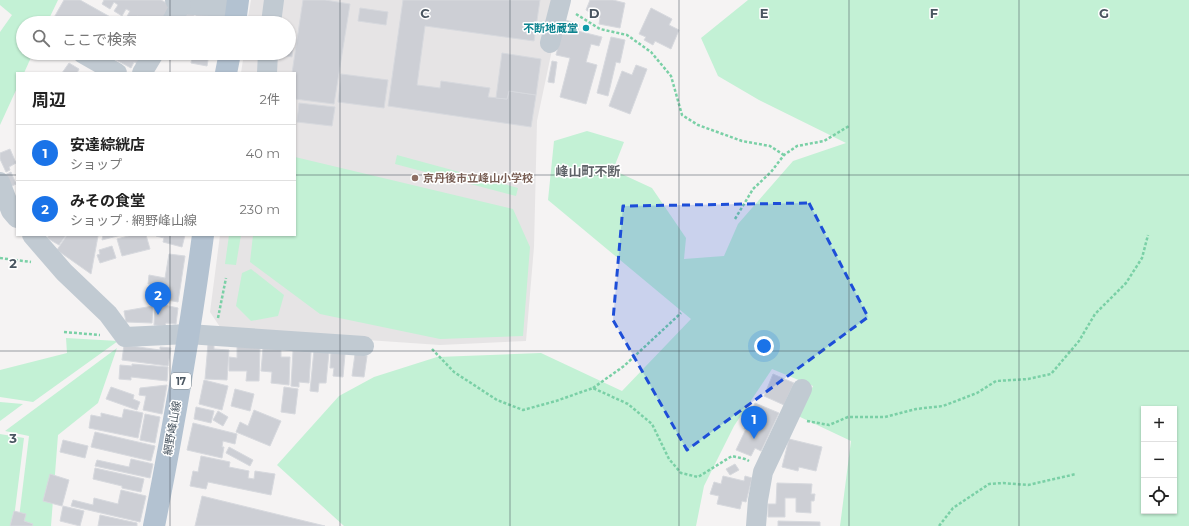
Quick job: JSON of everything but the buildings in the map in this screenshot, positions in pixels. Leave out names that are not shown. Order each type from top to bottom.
[{"type":"main road","points":[[226,72],[229,60]]},
{"type":"main road","name":"網野峰山線","points":[[154,526],[170,442],[196,335],[203,236]]},
{"type":"street","points":[[272,16],[274,0]]},
{"type":"street","points":[[173,16],[178,2],[237,10]]},
{"type":"street","points":[[550,43],[560,2]]},
{"type":"street","points":[[94,60],[115,72]]},
{"type":"street","points":[[143,72],[150,60]]},
{"type":"street","points":[[267,72],[268,60]]},
{"type":"street","points":[[0,182],[11,211],[16,217]]},
{"type":"street","points":[[33,236],[64,272],[108,314],[125,337],[196,335],[364,346]]},
{"type":"street","points":[[756,526],[758,500],[763,472],[802,389]]},
{"type":"path","points":[[560,2],[600,29],[627,35],[651,52],[671,76],[682,115],[698,125],[742,141],[770,146],[784,155]]},
{"type":"path","points":[[735,218],[753,189],[771,172],[784,155],[797,146],[824,140],[849,126]]},
{"type":"path","points":[[788,419],[829,425],[848,417],[885,417],[916,409],[943,406],[977,393],[996,381],[1028,379],[1051,374],[1079,341],[1095,314],[1126,283],[1142,258],[1148,235]]},
{"type":"path","points":[[196,335],[218,318],[226,278]]},
{"type":"path","points":[[432,349],[454,372],[497,400],[523,410],[556,401],[593,388],[624,366],[680,313]]},
{"type":"path","points":[[64,332],[125,337]]},
{"type":"path","points":[[593,388],[628,404],[652,424],[669,459],[681,473],[698,477],[732,456],[745,459],[763,472]]},
{"type":"path","points":[[939,526],[953,508],[989,484],[1002,483],[1028,485],[1076,474]]},
{"type":"highlighted area","points":[[809,203],[868,317],[687,450],[613,320],[623,206]]},
{"type":"shaded area","name":"京丹後市立峰山小学校","points":[[251,0],[554,0],[553,45],[537,121],[534,247],[526,341],[440,345],[222,330],[210,312],[220,236],[296,236],[296,72],[241,72],[243,60],[296,60],[296,16],[248,16]]},
{"type":"green space","points":[[0,0],[58,0],[50,16],[16,16],[16,60],[30,60],[24,72],[16,72],[16,90],[0,125],[0,32],[12,15],[0,5]]},
{"type":"green space","points":[[748,0],[1189,0],[1189,526],[840,526],[851,441],[798,416],[813,386],[772,369],[734,426],[704,486],[696,526],[344,526],[277,465],[339,396],[374,377],[437,357],[541,353],[622,391],[691,319],[548,200],[554,141],[587,131],[624,142],[613,170],[652,188],[686,238],[684,259],[724,256],[738,224],[793,161],[846,143],[759,100],[718,76],[701,38]]},
{"type":"green space","points":[[397,155],[518,188],[516,196],[395,164]]},
{"type":"green space","points":[[296,157],[513,209],[530,247],[523,336],[440,339],[320,314],[250,262],[253,236],[296,236]]},
{"type":"green space","points":[[229,236],[241,236],[236,265],[225,264]]},
{"type":"green space","points":[[251,269],[284,295],[278,316],[251,321],[236,306],[242,273]]},
{"type":"green space","points":[[66,338],[118,341],[33,402],[0,397],[0,370],[67,353]]},
{"type":"green space","points":[[117,348],[98,403],[58,435],[51,526],[18,526],[29,436],[5,431]]},
{"type":"green space","points":[[0,402],[23,404],[0,421]]},
{"type":"green space","points":[[0,434],[24,438],[13,526],[0,526]]},
{"type":"place","name":"不断地蔵堂","points":[[586,28]]},
{"type":"place","name":"京丹後市立峰山小学校","points":[[415,178]]},
{"type":"place","name":"みその食堂","points":[[158,315]]},
{"type":"place","name":"安達綜絖店","points":[[754,439]]},
{"type":"district","name":"峰山町不断","points":[[588,171]]}]
